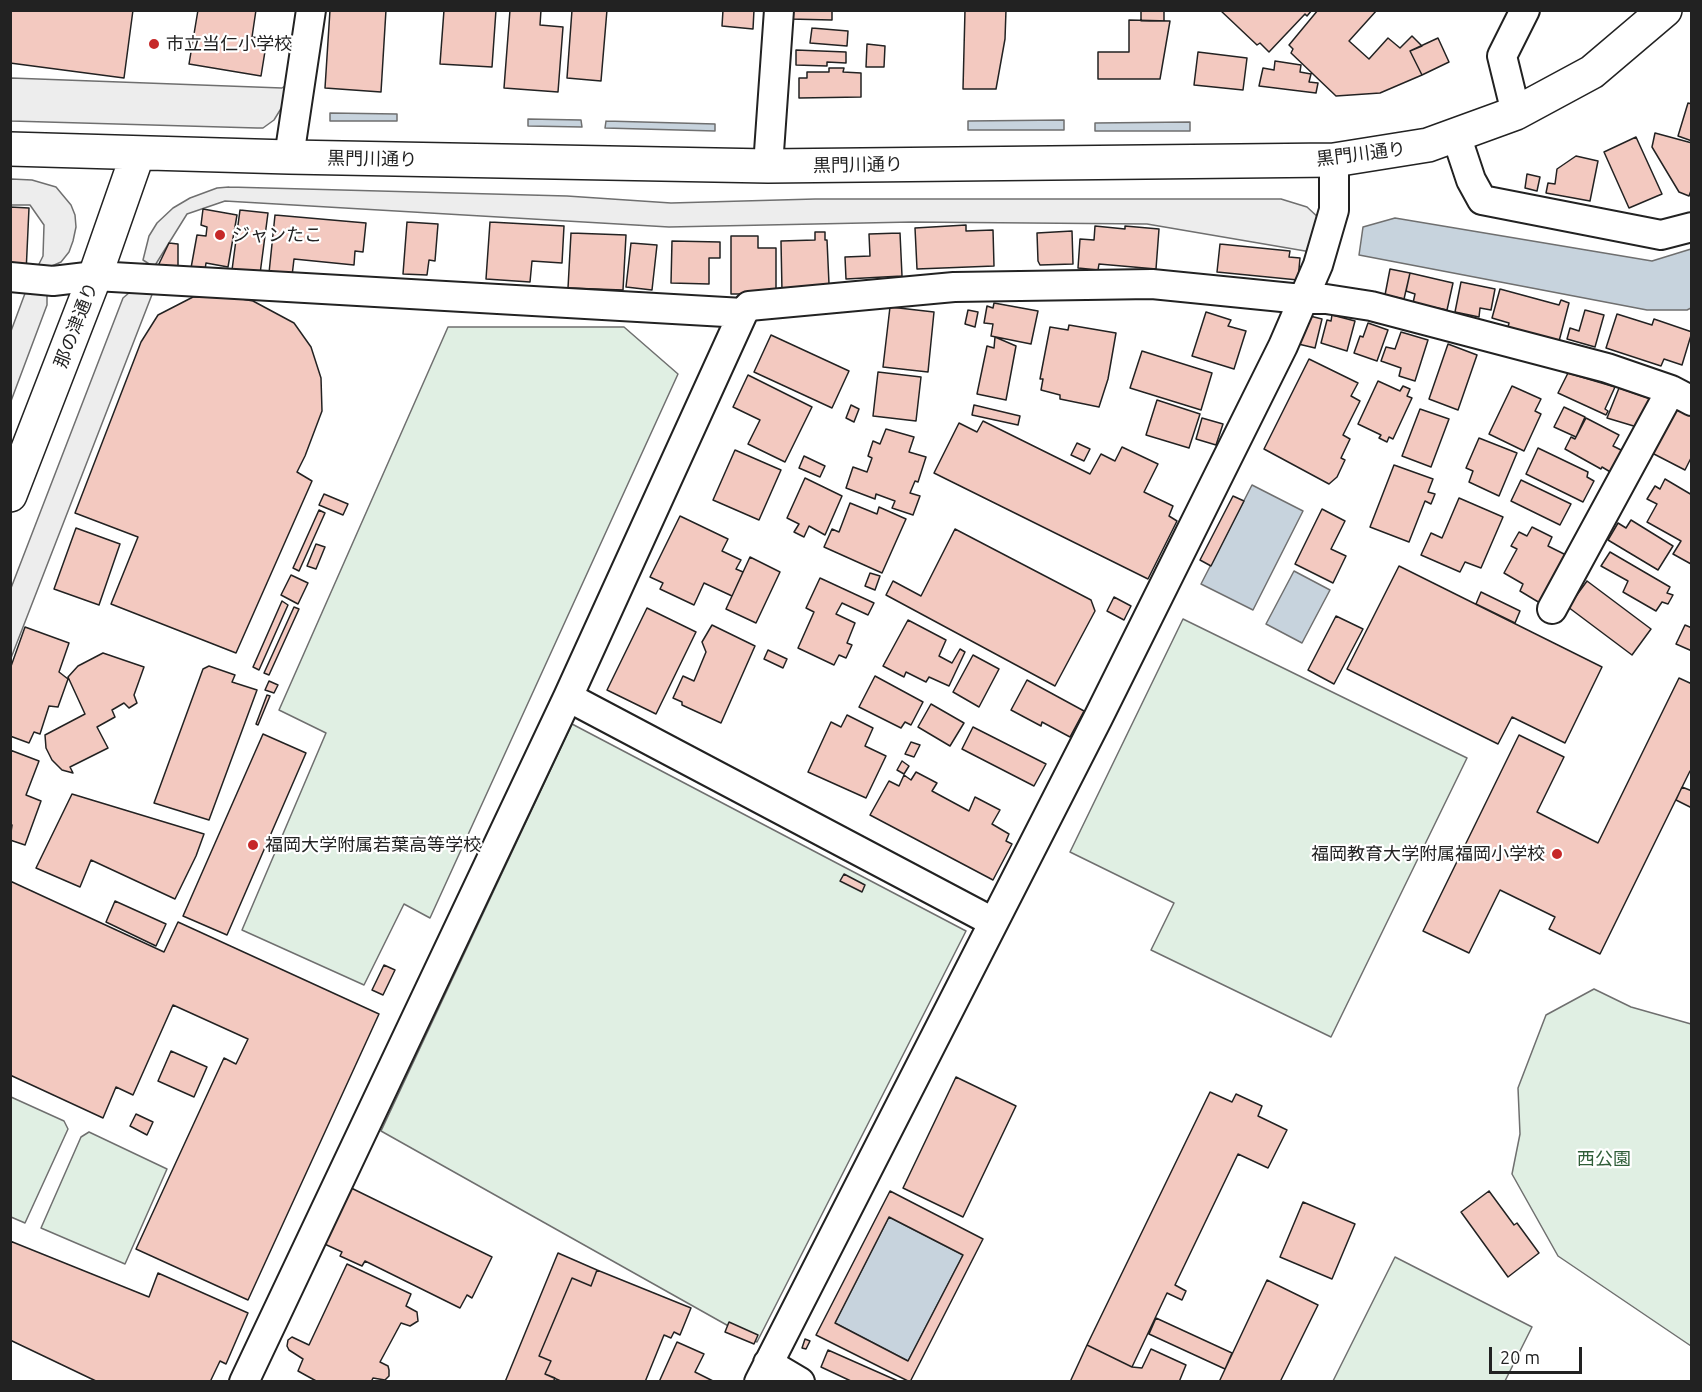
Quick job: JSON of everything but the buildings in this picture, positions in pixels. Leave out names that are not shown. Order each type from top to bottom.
[{"type":"street","points":[[289,157],[311,10]]},
{"type":"street","points":[[768,166],[779,10]]},
{"type":"street","points":[[1516,113],[1502,56],[1525,10]]},
{"type":"street","name":"黒門川通り","points":[[10,149],[768,166],[1334,160],[1428,145],[1516,113],[1592,72],[1665,10]]},
{"type":"street","points":[[1456,135],[1472,180],[1482,200],[1662,235],[1692,228]]},
{"type":"street","name":"那の津通り","points":[[10,495],[95,276],[138,153]]},
{"type":"street","points":[[800,1382],[764,1372],[1098,718],[1283,346],[1318,265],[1334,210],[1334,160]]},
{"type":"street","points":[[10,277],[53,281],[95,276],[743,313]]},
{"type":"street","points":[[244,1382],[568,697],[743,313],[749,306],[954,287],[1152,284],[1302,299],[1326,298],[1371,306],[1607,368],[1685,395],[1552,609]]},
{"type":"street","points":[[568,697],[993,922]]},
{"type":"green space","points":[[448,327],[624,327],[678,374],[430,918],[404,904],[364,985],[242,930],[326,733],[279,710]]},
{"type":"green space","points":[[1183,619],[1467,758],[1331,1037],[1151,950],[1174,903],[1070,852]]},
{"type":"green space","points":[[572,724],[966,931],[757,1342],[381,1131]]},
{"type":"green space","name":"西公園","points":[[1594,989],[1631,1007],[1691,1024],[1691,1346],[1558,1256],[1512,1174],[1520,1134],[1518,1088],[1546,1015]]},
{"type":"green space","points":[[11,1097],[64,1121],[68,1129],[25,1223],[11,1217]]},
{"type":"green space","points":[[89,1132],[167,1169],[125,1264],[41,1228],[81,1137]]},
{"type":"green space","points":[[1395,1257],[1532,1327],[1505,1381],[1333,1381]]},
{"type":"shaded area","points":[[11,78],[282,88],[292,81],[282,107],[274,120],[263,128],[257,128],[11,121]]},
{"type":"shaded area","points":[[330,113],[397,114],[397,121],[330,121]]},
{"type":"shaded area","points":[[528,119],[581,120],[582,127],[528,126]]},
{"type":"shaded area","points":[[1064,120],[1064,130],[968,130],[968,121]]},
{"type":"shaded area","points":[[606,121],[715,124],[715,131],[605,128]]},
{"type":"shaded area","points":[[1190,122],[1190,131],[1095,131],[1095,123]]},
{"type":"shaded area","points":[[11,179],[32,180],[56,187],[71,205],[76,227],[69,252],[61,262],[52,266],[38,266],[43,256],[44,225],[30,205],[11,205]]},
{"type":"shaded area","points":[[217,188],[567,196],[671,203],[815,199],[1281,199],[1307,207],[1320,219],[1311,252],[1147,224],[912,222],[669,227],[225,201],[187,214],[154,267],[143,260],[149,236],[157,223],[173,208],[190,198]]},
{"type":"shaded area","points":[[1395,218],[1652,261],[1691,249],[1691,308],[1687,310],[1647,310],[1359,255],[1363,227]]},
{"type":"shaded area","points":[[27,288],[41,291],[47,296],[47,305],[11,401],[11,331]]},
{"type":"shaded area","points":[[130,292],[153,292],[11,658],[11,588],[123,298]]},
{"type":"shaded area","points":[[1252,485],[1303,511],[1253,610],[1201,584]]},
{"type":"shaded area","points":[[1294,571],[1330,590],[1302,643],[1266,624]]},
{"type":"shaded area","points":[[889,1217],[963,1255],[908,1361],[835,1323]]},
{"type":"place","name":"市立当仁小学校","points":[[154,44]]},
{"type":"place","name":"ジャンたこ","points":[[220,235]]},
{"type":"place","name":"福岡大学附属若葉高等学校","points":[[253,845]]},
{"type":"place","name":"福岡教育大学附属福岡小学校","points":[[1557,854]]}]
